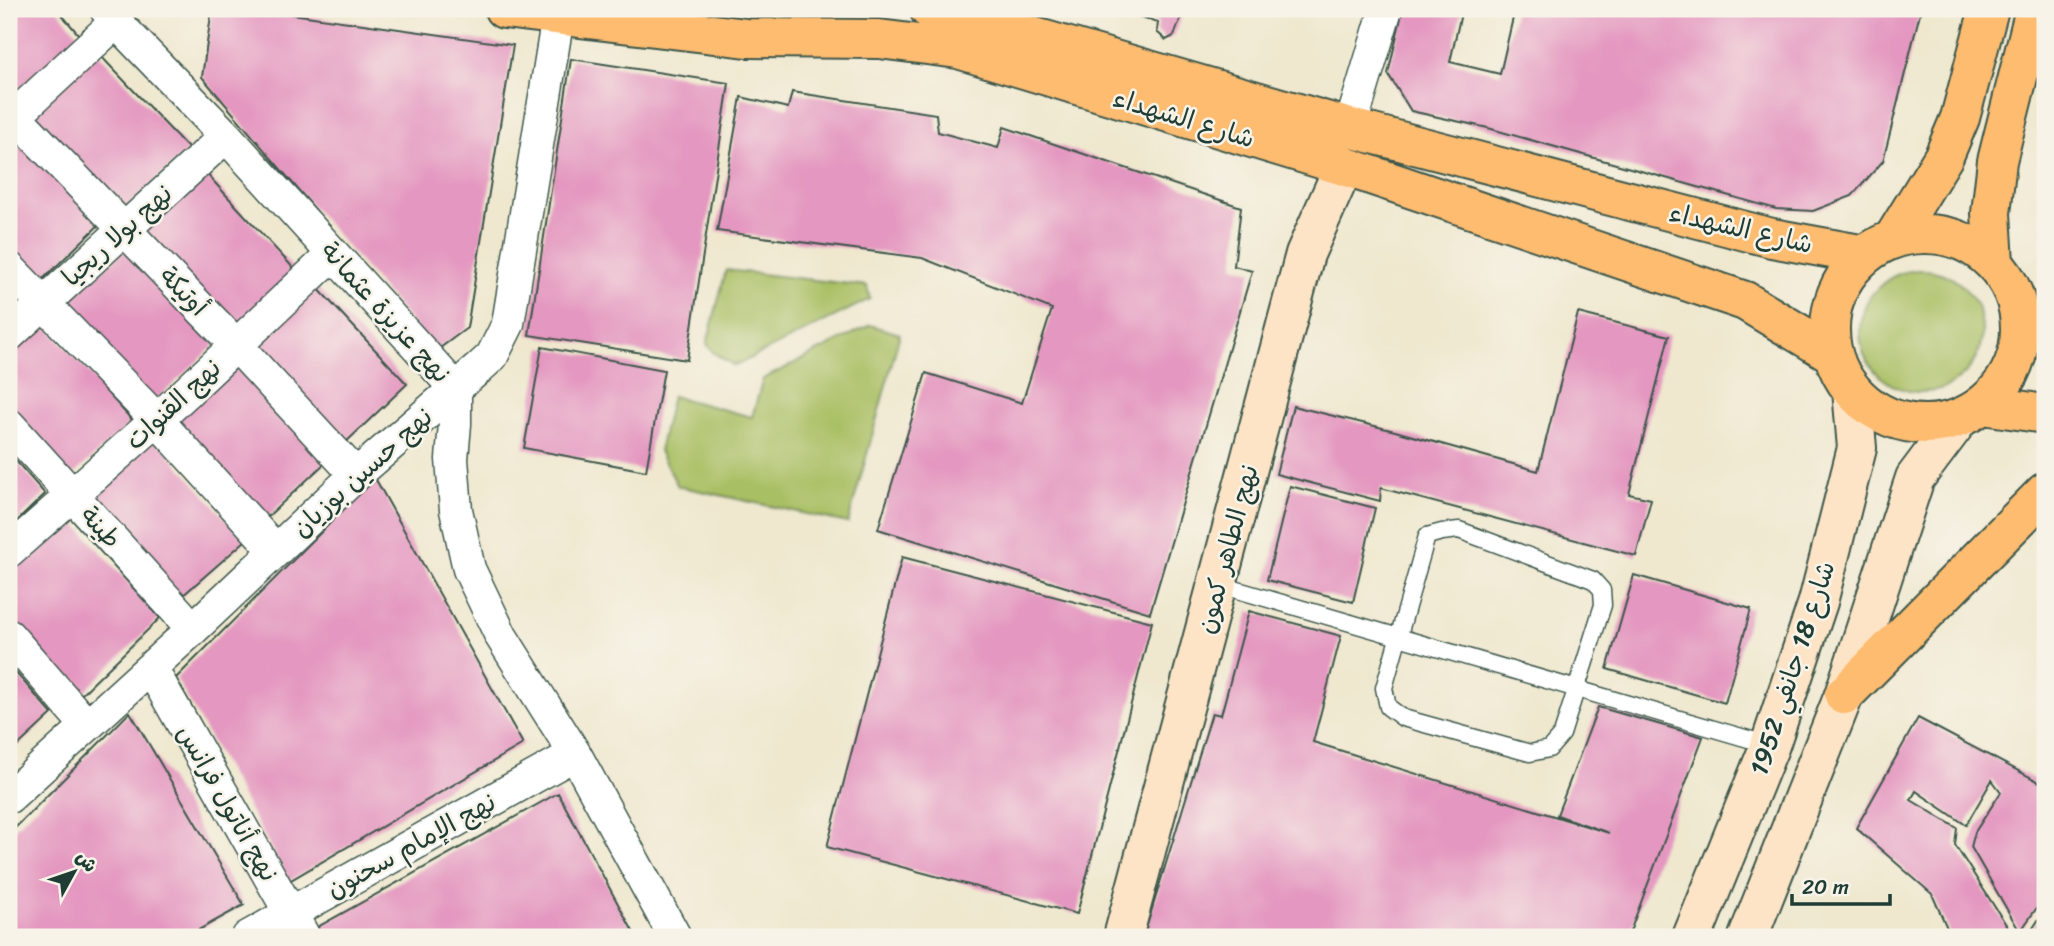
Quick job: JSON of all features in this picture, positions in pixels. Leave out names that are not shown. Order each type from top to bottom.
[{"type":"main road","name":"شارع الشهداء","points":[[504,9],[747,38],[879,39],[958,49],[1343,166],[1745,301],[1833,354]]},
{"type":"main road","name":"شارع الشهداء","points":[[929,9],[955,14],[1350,128],[1772,238],[1879,247]]},
{"type":"main road","points":[[1989,9],[1959,118],[1944,156],[1879,247],[1846,275],[1834,299],[1829,327],[1833,354],[1840,373],[1852,390],[1874,410],[1901,422],[1931,425],[1972,412],[2045,414]]},
{"type":"main road","points":[[1994,263],[1991,213],[1997,161],[2035,9]]},
{"type":"main road","name":"نهج الطاهر كمون","points":[[1123,937],[1305,254],[1343,166]]},
{"type":"main road","points":[[1879,247],[1920,234],[1947,236],[1973,246],[1994,263],[2006,279],[2015,296],[2021,326],[2017,356],[2004,383],[1972,412]]},
{"type":"main road","points":[[2015,296],[2045,320]]},
{"type":"main road","name":"شارع 18 جانفي 1952","points":[[1692,937],[1770,745],[1818,602],[1857,448],[1852,390]]},
{"type":"main road","name":"شارع 18 جانفي 1952","points":[[1748,937],[1844,695],[1915,478],[1972,412]]},
{"type":"main road","points":[[1844,695],[2045,492]]},
{"type":"street","points":[[1350,128],[1386,9]]},
{"type":"street","points":[[10,116],[111,15]]},
{"type":"street","name":"نهج عزيزة عثمانة","points":[[111,15],[226,136],[455,388],[452,459],[456,510],[469,569],[501,636],[575,754],[675,937]]},
{"type":"street","name":"نهج حسين بوزيان","points":[[9,797],[194,629],[356,475],[492,356],[508,324],[558,16]]},
{"type":"street","name":"أوتيكة","points":[[10,116],[124,228],[356,475]]},
{"type":"street","name":"نهج بولا ريجيا","points":[[9,335],[226,136]]},
{"type":"street","name":"نهج القنوات","points":[[9,551],[157,420],[333,254]]},
{"type":"street","points":[[9,268],[157,420],[276,551]]},
{"type":"street","name":"طينة","points":[[9,425],[194,629]]},
{"type":"street","points":[[9,636],[87,726]]},
{"type":"street","name":"نهج أناتول فرانس","points":[[150,668],[298,925]]},
{"type":"street","name":"نهج الإمام سحنون","points":[[248,937],[298,925],[575,754]]},
{"type":"lane","points":[[1459,530],[1593,580],[1602,590],[1603,605],[1577,689],[1562,734],[1549,749],[1530,754],[1403,718],[1388,707],[1384,688],[1427,536],[1442,531],[1459,530]]},
{"type":"lane","points":[[1217,584],[1770,745]]},
{"type":"green space","points":[[726,270],[867,286],[870,299],[735,366],[714,353],[707,344]]},
{"type":"green space","points":[[1921,270],[1944,275],[1964,288],[1977,308],[1982,331],[1977,354],[1964,374],[1944,387],[1921,392],[1898,387],[1878,374],[1865,354],[1860,331],[1865,308],[1878,288],[1898,275]]},
{"type":"green space","points":[[870,325],[900,334],[848,523],[678,486],[659,451],[672,396],[752,417],[763,379]]},
{"type":"building","points":[[9,9],[57,9],[79,35],[12,99],[9,96]]},
{"type":"building","points":[[212,9],[256,9],[513,45],[467,328],[436,351],[202,77]]},
{"type":"building","points":[[1114,9],[1184,9],[1174,36],[1166,40],[1157,32],[1158,22]]},
{"type":"building","points":[[1403,9],[1462,9],[1450,62],[1500,74],[1515,9],[1921,9],[1883,161],[1852,196],[1813,211],[1776,209],[1488,128],[1411,111],[1388,74]]},
{"type":"building","points":[[97,52],[189,149],[121,214],[29,117]]},
{"type":"building","points":[[571,59],[729,83],[687,360],[529,335]]},
{"type":"building","points":[[792,92],[936,114],[938,132],[998,148],[1004,127],[1241,207],[1234,266],[1252,271],[1150,613],[878,529],[926,373],[1022,403],[1052,309],[922,258],[717,231],[741,97],[788,108]]},
{"type":"building","points":[[17,130],[103,221],[40,282],[9,249],[9,138]]},
{"type":"building","points":[[204,171],[297,272],[232,331],[139,230]]},
{"type":"building","points":[[127,247],[217,343],[154,402],[64,305]]},
{"type":"building","points":[[9,283],[28,304],[9,321]]},
{"type":"building","points":[[314,284],[407,384],[343,445],[249,346]]},
{"type":"building","points":[[1578,313],[1669,336],[1629,494],[1651,499],[1636,556],[1381,488],[1380,501],[1276,474],[1293,406],[1538,471]]},
{"type":"building","points":[[44,323],[133,421],[70,478],[9,410],[9,355]]},
{"type":"building","points":[[542,347],[664,370],[646,471],[524,448]]},
{"type":"building","points":[[233,361],[325,463],[263,521],[169,419]]},
{"type":"building","points":[[155,438],[245,541],[181,597],[90,495]]},
{"type":"building","points":[[9,453],[45,494],[9,529]]},
{"type":"building","points":[[375,478],[523,744],[289,881],[176,678]]},
{"type":"building","points":[[1290,486],[1375,508],[1353,602],[1267,580]]},
{"type":"building","points":[[67,514],[160,618],[80,696],[9,617],[9,567]]},
{"type":"building","points":[[902,557],[1152,622],[1077,914],[827,847]]},
{"type":"building","points":[[1634,575],[1751,609],[1725,703],[1607,669]]},
{"type":"building","points":[[1249,611],[1341,636],[1313,742],[1609,833],[1557,815],[1598,707],[1703,737],[1628,937],[1160,937],[1145,932],[1212,713],[1221,715]]},
{"type":"building","points":[[9,665],[52,714],[9,754]]},
{"type":"building","points":[[130,712],[244,905],[186,937],[9,937],[9,834]]},
{"type":"building","points":[[1918,718],[2045,785],[2045,896],[2020,932],[1971,847],[1975,832],[2001,792],[1992,780],[1966,825],[1916,791],[1911,800],[1957,828],[1955,845],[2014,937],[1951,937],[1932,894],[1856,828]]},
{"type":"building","points":[[558,793],[636,937],[321,937],[316,928]]},
{"type":"building","points":[[2045,910],[2045,937],[2027,937]]}]
